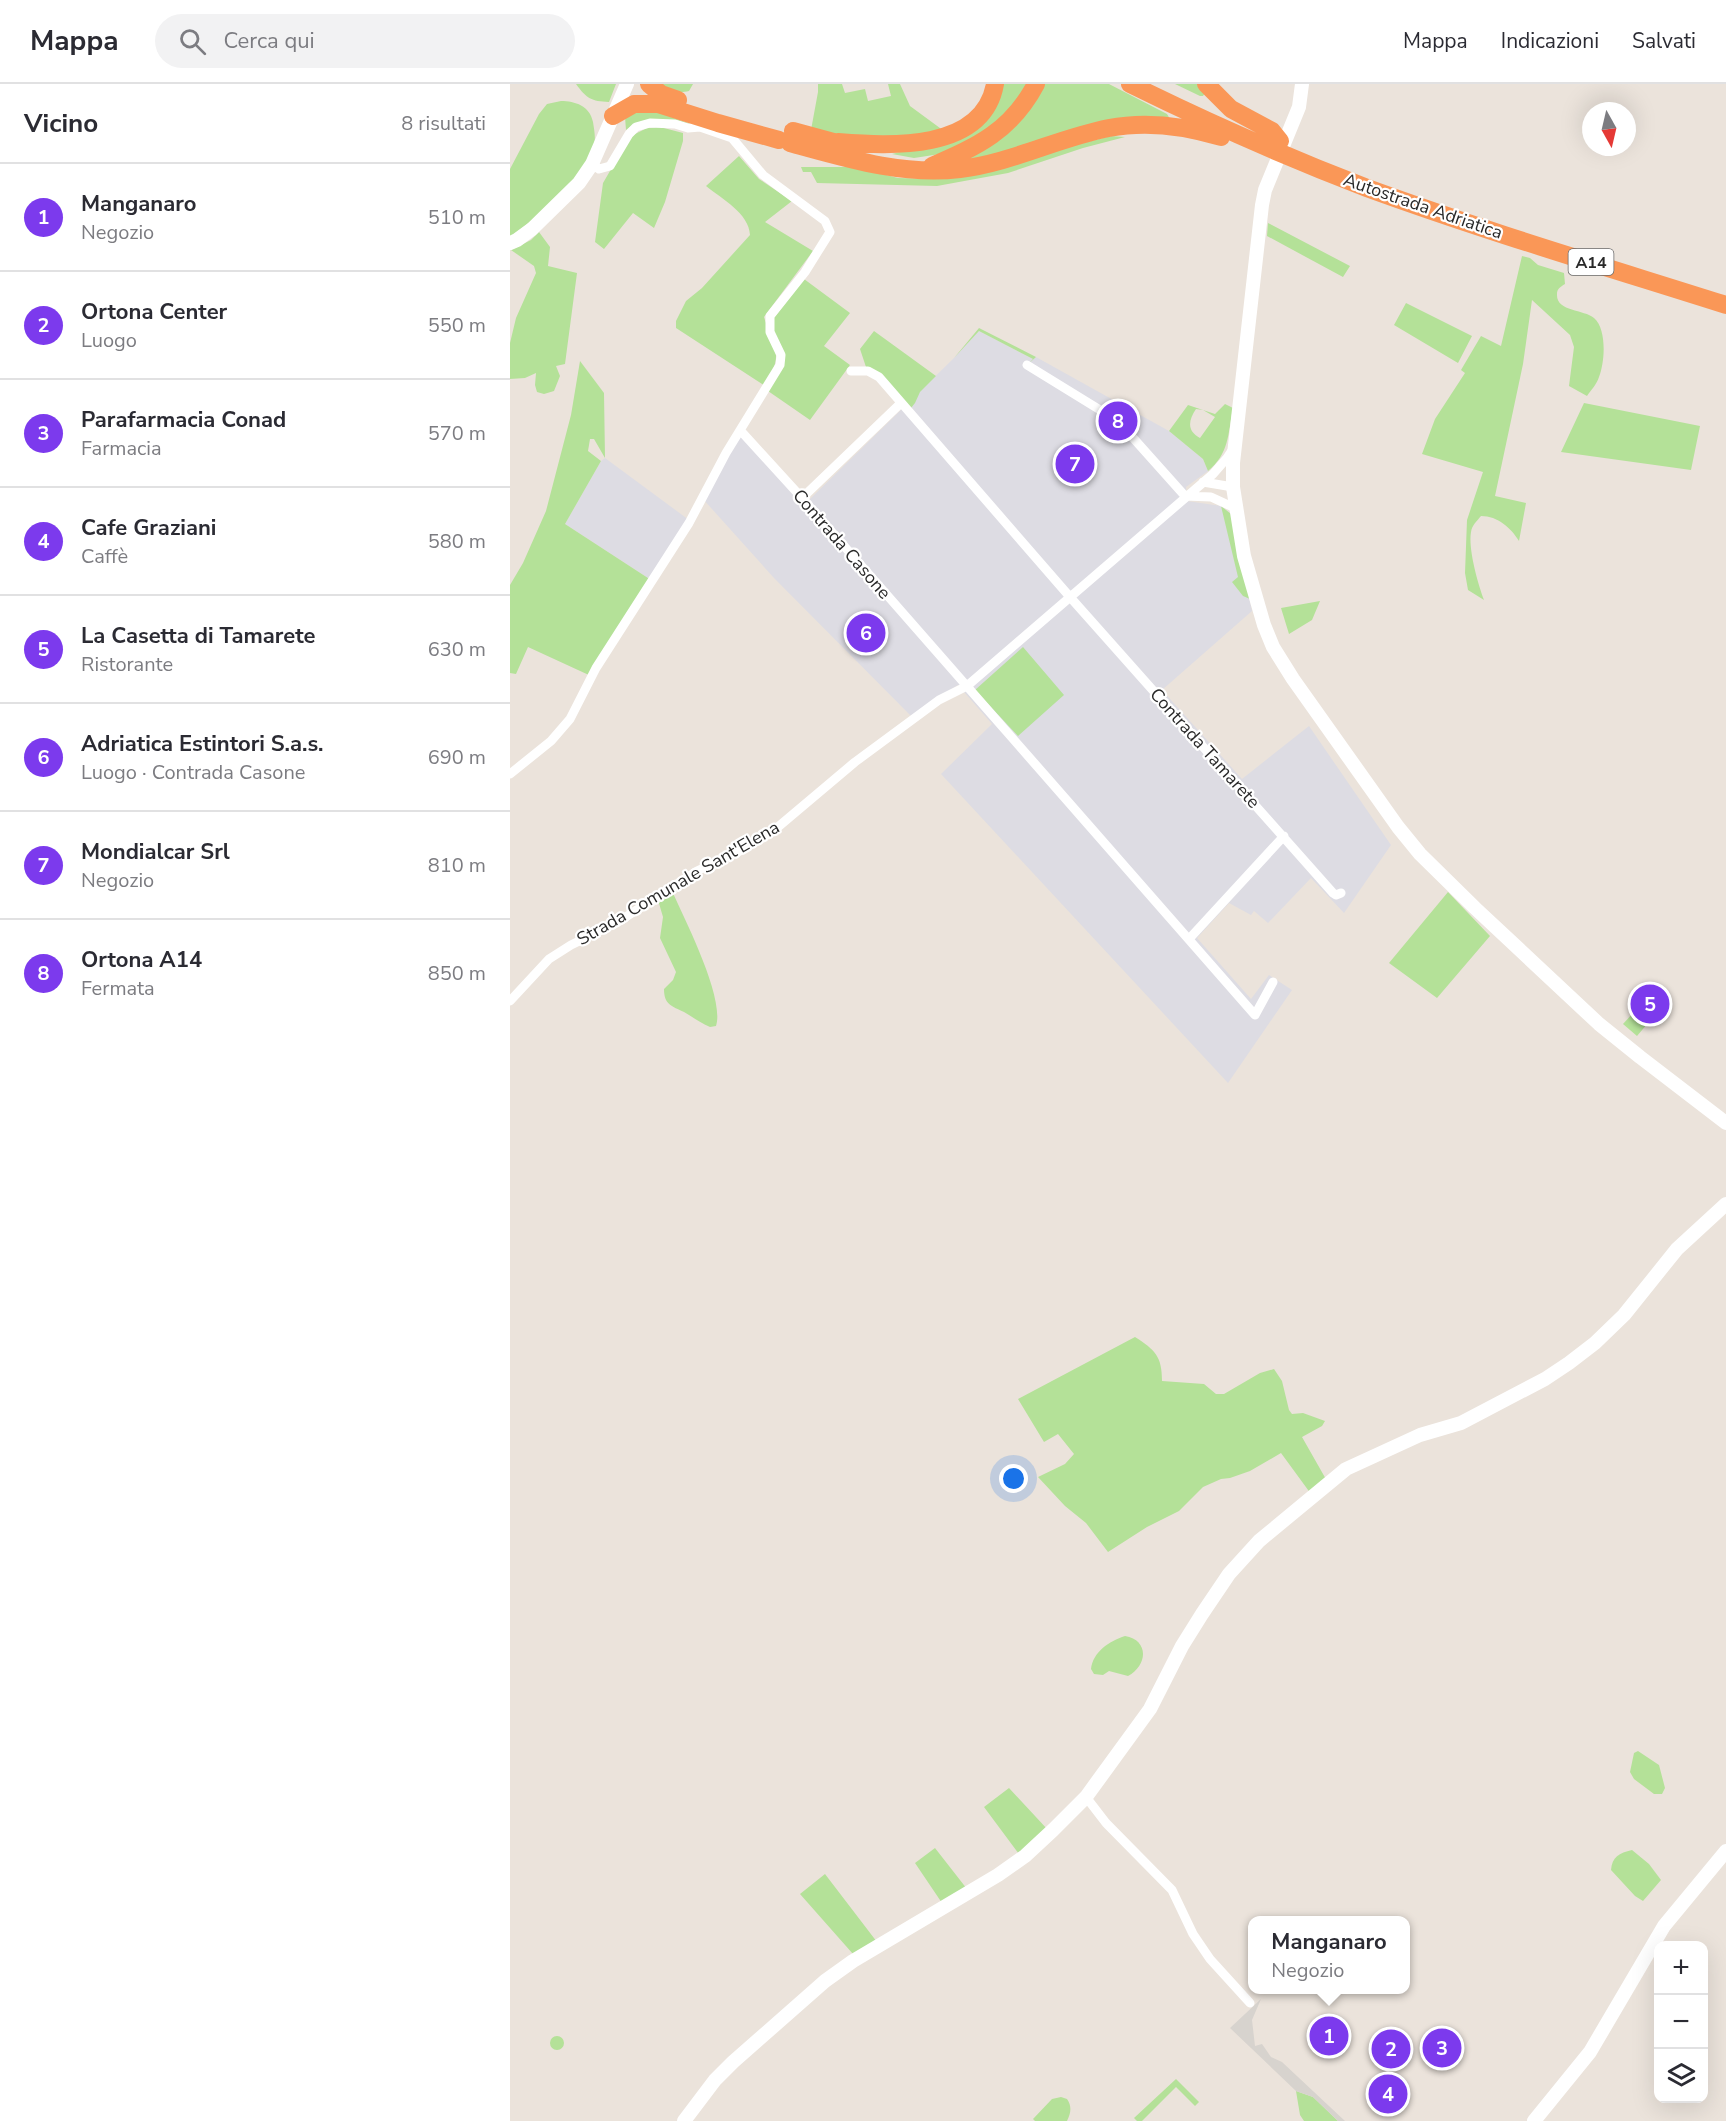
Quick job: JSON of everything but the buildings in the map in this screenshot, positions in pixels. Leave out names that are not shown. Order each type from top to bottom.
[{"type":"highway","points":[[636,84],[665,101],[786,135],[861,161],[918,170],[940,171],[989,164],[1107,129],[1150,125],[1202,131],[1233,140],[1322,177],[1335,175]]},
{"type":"highway","points":[[649,84],[661,94],[665,101]]},
{"type":"highway","points":[[658,84],[665,101]]},
{"type":"highway","points":[[786,135],[884,146],[934,139],[951,134],[980,116],[988,106],[995,84]]},
{"type":"highway","name":"Autostrada Adriatica","points":[[1130,84],[1233,133],[1335,175],[1457,219],[1726,305]]},
{"type":"highway","name":"Autostrada Adriatica","points":[[1155,84],[1280,141],[1433,200],[1726,294]]},
{"type":"highway","points":[[1206,84],[1232,109],[1272,131],[1280,141]]},
{"type":"highway","points":[[918,170],[947,160],[978,145],[999,131],[1019,110],[1035,86]]},
{"type":"highway","points":[[613,116],[634,104],[665,101]]},
{"type":"highway","points":[[838,142],[883,158],[913,162],[947,160]]},
{"type":"main road","points":[[510,243],[532,229],[579,183],[592,164],[627,84]]},
{"type":"main road","points":[[1302,84],[1299,107],[1265,190],[1260,215],[1235,444],[1233,487],[1236,508],[1244,556],[1264,625],[1273,647],[1293,680],[1398,827],[1420,854],[1599,1024],[1726,1123]]},
{"type":"main road","points":[[684,2121],[727,2068],[825,1982],[853,1961],[998,1875],[1025,1856],[1086,1797],[1149,1709],[1182,1647],[1215,1594],[1229,1574],[1259,1541],[1346,1470],[1420,1435],[1461,1423],[1545,1379],[1569,1363],[1595,1343],[1624,1315],[1677,1249],[1726,1204]]},
{"type":"main road","points":[[1534,2121],[1590,2052],[1664,1926],[1726,1851]]},
{"type":"street","points":[[510,774],[561,732],[596,668],[690,523],[713,476],[780,365],[781,355],[770,332],[770,316],[821,250],[830,232],[825,221],[763,175],[732,138],[700,126],[688,128],[675,124],[650,123],[636,127],[629,134],[610,166],[599,169],[592,164]]},
{"type":"street","points":[[1027,365],[1118,421],[1185,496],[1211,497],[1236,508]]},
{"type":"street","name":"Contrada Tamarete","points":[[851,371],[868,371],[879,377],[1070,597],[1333,893],[1336,895],[1341,893]]},
{"type":"street","points":[[802,498],[901,403]]},
{"type":"street","name":"Contrada Casone","points":[[740,430],[1255,1015],[1273,982]]},
{"type":"street","name":"Strada Comunale Sant'Elena","points":[[510,1001],[549,959],[571,945],[618,922],[697,871],[740,851],[772,832],[855,762],[939,700],[967,686],[1203,482],[1227,458],[1235,444]]},
{"type":"street","points":[[1203,482],[1233,487]]},
{"type":"street","points":[[1211,497],[1233,487]]},
{"type":"street","points":[[1189,939],[1284,836]]},
{"type":"street","points":[[1086,1797],[1106,1823],[1172,1890],[1193,1934],[1210,1959],[1250,2003]]},
{"type":"shaded area","points":[[979,331],[1033,359],[1036,357],[1169,431],[1203,459],[1208,471],[1186,487],[1187,501],[1221,506],[1231,514],[1252,611],[1162,690],[1242,779],[1309,726],[1391,845],[1344,913],[1311,878],[1268,923],[1254,911],[1251,915],[1229,903],[1197,938],[1251,999],[1269,975],[1292,990],[1228,1083],[941,774],[992,724],[958,685],[911,716],[774,578],[703,499],[744,430],[809,500]]},
{"type":"shaded area","points":[[605,458],[689,520],[651,580],[565,524],[601,461]]},
{"type":"shaded area","points":[[1261,1999],[1252,2020],[1255,2046],[1262,2044],[1271,2057],[1282,2062],[1345,2121],[1338,2121],[1313,2097],[1296,2091],[1230,2028]]},
{"type":"green space","points":[[576,84],[616,84],[609,102],[590,98]]},
{"type":"green space","points":[[661,84],[693,84],[689,91],[678,92]]},
{"type":"green space","points":[[818,84],[842,84],[845,93],[865,89],[868,101],[891,96],[888,84],[900,84],[910,106],[944,131],[904,139],[811,130]]},
{"type":"green space","points":[[1002,84],[1031,84],[1006,118],[947,153],[914,158],[892,154],[944,141]]},
{"type":"green space","points":[[1043,84],[1109,84],[1167,114],[1170,119],[960,165]]},
{"type":"green space","points":[[1175,84],[1199,84],[1205,93],[1200,96]]},
{"type":"green space","points":[[561,101],[576,103],[589,112],[593,122],[594,145],[589,157],[571,183],[546,208],[510,237],[510,169],[539,114],[547,104]]},
{"type":"green space","points":[[646,108],[691,124],[634,124],[626,130],[625,117]]},
{"type":"green space","points":[[660,127],[683,133],[683,141],[665,202],[654,228],[633,213],[604,249],[595,242],[603,183],[628,140],[647,128]]},
{"type":"green space","points":[[1111,136],[1125,137],[1083,148],[1008,173],[937,186],[817,183],[811,172],[803,172],[801,167],[855,167],[898,178],[937,179]]},
{"type":"green space","points":[[739,156],[759,179],[792,201],[765,222],[813,251],[764,317],[776,352],[774,366],[765,386],[676,328],[676,321],[686,301],[702,288],[750,235],[740,213],[706,186]]},
{"type":"green space","points":[[1268,223],[1350,266],[1343,277],[1267,236]]},
{"type":"green space","points":[[539,232],[550,247],[548,266],[577,273],[565,364],[556,366],[560,376],[554,391],[544,394],[537,392],[536,373],[525,378],[510,379],[510,343],[516,318],[536,273],[534,266],[511,250],[531,240]]},
{"type":"green space","points":[[1522,256],[1530,258],[1538,265],[1564,273],[1565,284],[1558,291],[1558,300],[1566,307],[1589,315],[1598,323],[1604,346],[1603,363],[1598,380],[1587,396],[1569,386],[1574,347],[1570,335],[1532,300],[1523,364],[1495,496],[1526,503],[1519,541],[1508,527],[1493,518],[1481,516],[1472,527],[1470,539],[1472,557],[1484,600],[1468,590],[1465,573],[1467,520],[1483,472],[1422,454],[1435,419],[1465,373],[1461,370],[1481,336],[1501,346]]},
{"type":"green space","points":[[804,279],[850,313],[824,346],[850,365],[810,420],[768,391],[782,362],[770,323]]},
{"type":"green space","points":[[1406,303],[1472,336],[1458,363],[1394,325]]},
{"type":"green space","points":[[979,328],[1036,357],[1027,365],[1033,359],[979,331],[954,358]]},
{"type":"green space","points":[[874,331],[936,376],[920,392],[911,408],[866,367],[860,349]]},
{"type":"green space","points":[[580,361],[604,393],[605,458],[594,439],[590,439],[588,451],[601,461],[565,524],[651,580],[591,676],[528,647],[516,674],[510,673],[510,585],[523,563],[546,511],[571,415]]},
{"type":"green space","points":[[1584,403],[1700,426],[1691,470],[1561,452]]},
{"type":"green space","points":[[1225,404],[1233,408],[1224,450],[1208,471],[1203,459],[1169,431],[1188,405],[1215,414]],"holes":[[[1196,409],[1215,417],[1200,438],[1191,429],[1190,422]]]},
{"type":"green space","points":[[1221,506],[1231,514],[1250,599],[1243,596],[1232,582],[1238,577]]},
{"type":"green space","points":[[1320,601],[1312,620],[1289,634],[1281,608]]},
{"type":"green space","points":[[1023,647],[1064,695],[1018,736],[975,690]]},
{"type":"green space","points":[[672,891],[694,939],[715,997],[716,1026],[710,1027],[703,1024],[672,1006],[665,999],[664,989],[673,980],[676,972],[660,938],[663,917],[658,900]]},
{"type":"green space","points":[[1448,892],[1490,936],[1437,998],[1389,963]]},
{"type":"green space","points":[[1634,1012],[1648,1023],[1637,1036],[1623,1024]]},
{"type":"green space","points":[[1135,1337],[1156,1355],[1161,1365],[1162,1381],[1204,1384],[1216,1394],[1224,1394],[1260,1373],[1274,1369],[1282,1381],[1292,1414],[1303,1413],[1325,1421],[1322,1426],[1302,1437],[1327,1481],[1311,1494],[1281,1453],[1250,1471],[1203,1487],[1179,1511],[1147,1527],[1108,1552],[1086,1523],[1065,1506],[1038,1477],[1065,1464],[1074,1454],[1058,1434],[1044,1442],[1018,1399]]},
{"type":"green space","points":[[1125,1636],[1133,1638],[1142,1648],[1142,1660],[1135,1671],[1128,1676],[1109,1671],[1103,1675],[1094,1674],[1091,1669],[1092,1663],[1098,1652],[1113,1641]]},
{"type":"green space","points":[[1638,1751],[1659,1765],[1665,1788],[1662,1794],[1654,1794],[1634,1779],[1630,1772],[1634,1753]]},
{"type":"green space","points":[[1009,1788],[1048,1830],[1019,1854],[984,1807]]},
{"type":"green space","points":[[935,1848],[967,1889],[942,1903],[915,1863]]},
{"type":"green space","points":[[1632,1850],[1649,1864],[1661,1880],[1643,1901],[1635,1896],[1611,1870],[1617,1856]]},
{"type":"green space","points":[[825,1874],[877,1942],[853,1954],[800,1894]]},
{"type":"green space","points":[[557,2036],[562,2038],[564,2043],[562,2048],[557,2050],[552,2048],[550,2043],[552,2038]]},
{"type":"green space","points":[[1176,2079],[1199,2102],[1195,2106],[1176,2087],[1142,2121],[1134,2118]]},
{"type":"green space","points":[[1296,2091],[1313,2097],[1338,2121],[1304,2121],[1300,2115]]},
{"type":"green space","points":[[1061,2097],[1067,2099],[1070,2104],[1067,2121],[1035,2121],[1033,2119],[1052,2099]]},
{"type":"place","name":"Ortona A14","points":[[1118,421]]},
{"type":"place","name":"Mondialcar Srl","points":[[1075,464]]},
{"type":"place","name":"Adriatica Estintori S.a.s.","points":[[866,633]]},
{"type":"place","name":"La Casetta di Tamarete","points":[[1650,1004]]},
{"type":"place","name":"Manganaro","points":[[1329,2036]]},
{"type":"place","name":"Parafarmacia Conad","points":[[1442,2048]]},
{"type":"place","name":"Ortona Center","points":[[1391,2049]]},
{"type":"place","name":"Cafe Graziani","points":[[1388,2094]]}]
